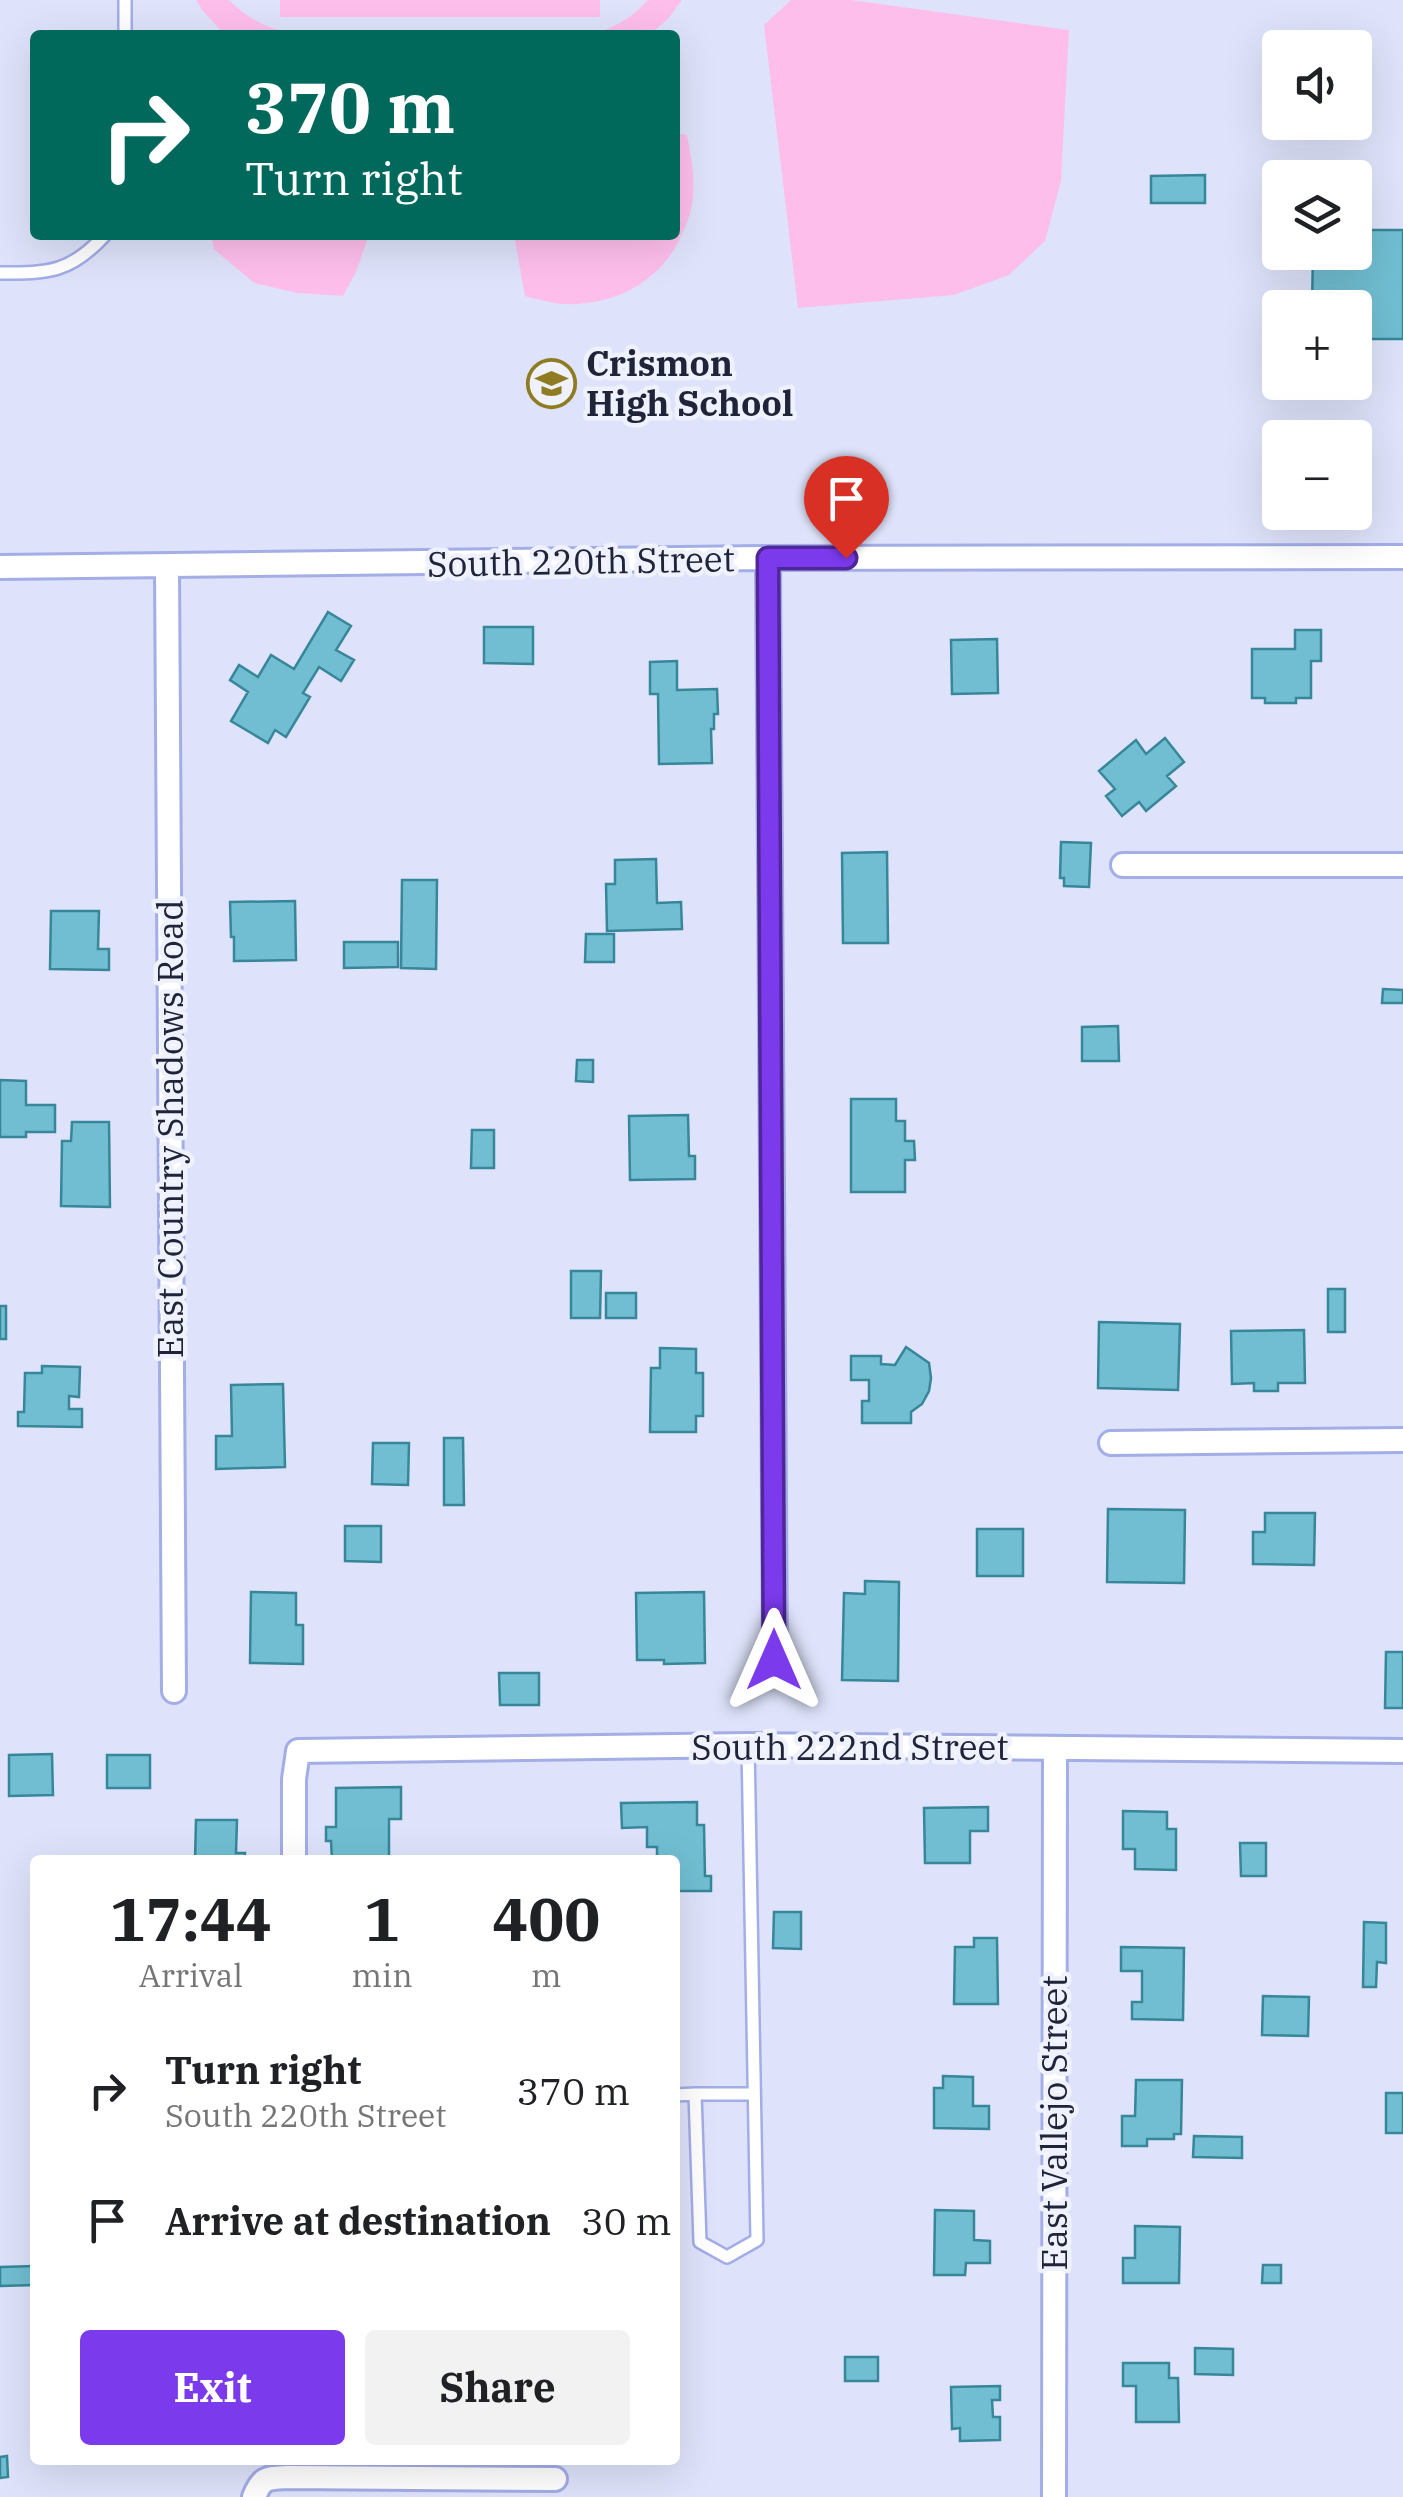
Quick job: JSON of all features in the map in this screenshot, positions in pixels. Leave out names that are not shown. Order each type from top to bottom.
[{"type":"street","name":"South 220th Street","points":[[0,567],[768,558],[1403,557]]},
{"type":"street","points":[[768,558],[774,1660]]},
{"type":"street","name":"East Country Shadows Road","points":[[167,566],[174,1690]]},
{"type":"street","points":[[1123,865],[1403,865]]},
{"type":"street","points":[[1112,1443],[1403,1440]]},
{"type":"street","name":"South 222nd Street","points":[[294,1855],[298,1751],[748,1745],[1403,1752]]},
{"type":"street","name":"East Vallejo Street","points":[[1054,1748],[1054,2497]]},
{"type":"street","points":[[256,2491],[268,2478],[287,2477],[555,2479]]},
{"type":"lane","points":[[125,30],[126,0]]},
{"type":"lane","points":[[0,274],[38,274],[63,268],[80,259],[100,240]]},
{"type":"lane","points":[[695,2094],[700,2242],[727,2258],[757,2240],[748,1745]]},
{"type":"lane","points":[[680,2095],[754,2094]]},
{"type":"shaded area","points":[[196,0],[229,0],[259,22],[281,30],[220,30]]},
{"type":"shaded area","points":[[280,0],[600,0],[600,17],[280,17]]},
{"type":"shaded area","points":[[648,0],[682,0],[655,30],[605,30],[635,13]]},
{"type":"shaded area","points":[[791,0],[851,0],[1069,30],[1061,181],[1045,241],[1009,275],[954,295],[798,308],[764,25]]},
{"type":"shaded area","points":[[680,134],[687,135],[693,174],[691,210],[680,238]]},
{"type":"shaded area","points":[[212,240],[367,240],[343,296],[297,293],[254,283],[214,249]]},
{"type":"shaded area","points":[[515,240],[679,240],[654,273],[612,297],[563,304],[525,296]]},
{"type":"building","points":[[1205,175],[1205,203],[1151,203],[1151,176]]},
{"type":"building","points":[[1372,230],[1403,230],[1403,339],[1372,339],[1372,290],[1312,290],[1313,270],[1372,270]]},
{"type":"building","points":[[328,612],[351,626],[336,650],[354,660],[341,681],[319,667],[303,693],[310,697],[286,737],[275,730],[268,743],[231,721],[248,692],[230,680],[239,665],[258,677],[271,655],[294,669]]},
{"type":"building","points":[[484,627],[533,627],[533,664],[484,663]]},
{"type":"building","points":[[1295,630],[1321,630],[1321,661],[1311,661],[1311,698],[1296,698],[1296,703],[1265,703],[1265,698],[1252,698],[1252,649],[1295,649]]},
{"type":"building","points":[[997,639],[998,693],[952,694],[951,640]]},
{"type":"building","points":[[677,661],[677,690],[717,689],[718,714],[714,714],[711,729],[712,763],[659,764],[658,694],[650,694],[650,662]]},
{"type":"building","points":[[1165,738],[1184,762],[1167,776],[1176,786],[1146,811],[1139,802],[1122,816],[1106,796],[1115,789],[1099,771],[1136,740],[1146,754]]},
{"type":"building","points":[[1061,842],[1091,843],[1089,887],[1064,886],[1064,878],[1060,878]]},
{"type":"building","points":[[887,852],[888,943],[843,943],[842,853]]},
{"type":"building","points":[[656,859],[657,903],[681,902],[682,929],[607,931],[606,884],[615,884],[615,860]]},
{"type":"building","points":[[402,880],[437,880],[436,969],[401,968]]},
{"type":"building","points":[[295,901],[296,960],[234,961],[230,902]]},
{"type":"building","points":[[51,911],[99,911],[98,949],[109,949],[109,970],[50,969]]},
{"type":"building","points":[[586,934],[614,934],[614,962],[585,962]]},
{"type":"building","points":[[344,942],[398,942],[398,967],[344,968]]},
{"type":"building","points":[[1383,989],[1403,990],[1403,1003],[1382,1003]]},
{"type":"building","points":[[1118,1026],[1119,1061],[1082,1061],[1082,1027]]},
{"type":"building","points":[[577,1060],[593,1060],[593,1082],[576,1081]]},
{"type":"building","points":[[0,1080],[26,1081],[26,1105],[55,1105],[55,1132],[0,1137]]},
{"type":"building","points":[[851,1099],[896,1099],[896,1121],[905,1121],[905,1141],[914,1141],[915,1160],[905,1160],[905,1192],[851,1192]]},
{"type":"building","points":[[688,1115],[689,1156],[695,1156],[695,1179],[630,1180],[629,1116]]},
{"type":"building","points":[[72,1122],[109,1122],[110,1207],[61,1206],[62,1141],[71,1141]]},
{"type":"building","points":[[472,1130],[494,1130],[494,1168],[471,1168]]},
{"type":"building","points":[[571,1271],[601,1271],[600,1318],[571,1318]]},
{"type":"building","points":[[1328,1289],[1345,1289],[1345,1332],[1328,1332]]},
{"type":"building","points":[[606,1293],[636,1293],[636,1318],[606,1318]]},
{"type":"building","points":[[0,1306],[6,1306],[6,1339],[0,1339]]},
{"type":"building","points":[[1099,1322],[1180,1324],[1178,1390],[1098,1388]]},
{"type":"building","points":[[1304,1330],[1305,1383],[1278,1383],[1278,1391],[1254,1391],[1254,1383],[1232,1384],[1231,1331]]},
{"type":"building","points":[[906,1347],[929,1363],[931,1378],[922,1404],[911,1412],[911,1423],[862,1423],[862,1401],[869,1401],[869,1380],[851,1380],[851,1356],[881,1356],[881,1364],[895,1365]]},
{"type":"building","points":[[660,1348],[696,1349],[696,1373],[703,1373],[703,1416],[696,1416],[696,1432],[650,1432],[651,1368],[660,1368]]},
{"type":"building","points":[[42,1366],[80,1367],[79,1397],[69,1396],[69,1409],[82,1409],[82,1427],[18,1426],[18,1412],[24,1412],[25,1373],[42,1373]]},
{"type":"building","points":[[283,1384],[285,1467],[216,1469],[216,1436],[232,1436],[231,1385]]},
{"type":"building","points":[[444,1438],[463,1438],[464,1505],[444,1505]]},
{"type":"building","points":[[373,1443],[409,1443],[408,1485],[372,1484]]},
{"type":"building","points":[[1108,1509],[1185,1510],[1184,1583],[1107,1582]]},
{"type":"building","points":[[1265,1513],[1315,1513],[1314,1565],[1253,1564],[1253,1532],[1265,1532]]},
{"type":"building","points":[[345,1526],[381,1526],[381,1562],[345,1561]]},
{"type":"building","points":[[977,1529],[1023,1529],[1023,1576],[977,1576]]},
{"type":"building","points":[[865,1581],[899,1582],[898,1681],[842,1680],[844,1593],[865,1594]]},
{"type":"building","points":[[251,1592],[296,1593],[296,1625],[303,1625],[303,1664],[250,1663]]},
{"type":"building","points":[[704,1592],[705,1663],[637,1660],[636,1593]]},
{"type":"building","points":[[1386,1652],[1403,1652],[1403,1708],[1385,1708]]},
{"type":"building","points":[[499,1673],[539,1673],[539,1705],[500,1705]]},
{"type":"building","points":[[52,1754],[53,1795],[9,1796],[9,1755]]},
{"type":"building","points":[[107,1755],[150,1755],[150,1788],[107,1788]]},
{"type":"building","points":[[401,1787],[401,1819],[389,1819],[389,1855],[332,1855],[326,1827],[336,1827],[336,1788]]},
{"type":"building","points":[[697,1802],[697,1825],[704,1825],[705,1876],[711,1876],[711,1891],[680,1891],[680,1855],[657,1855],[657,1847],[647,1847],[647,1827],[622,1828],[621,1803]]},
{"type":"building","points":[[988,1807],[988,1831],[970,1831],[970,1863],[925,1863],[924,1808]]},
{"type":"building","points":[[1123,1811],[1167,1812],[1167,1829],[1176,1829],[1176,1870],[1135,1869],[1135,1849],[1123,1849]]},
{"type":"building","points":[[196,1820],[237,1820],[236,1853],[245,1855],[195,1855]]},
{"type":"building","points":[[1240,1843],[1266,1843],[1266,1876],[1241,1876]]},
{"type":"building","points":[[774,1912],[801,1912],[801,1949],[773,1948]]},
{"type":"building","points":[[1364,1922],[1386,1923],[1386,1963],[1377,1962],[1376,1987],[1363,1987]]},
{"type":"building","points":[[974,1938],[997,1938],[998,2004],[954,2004],[955,1947],[974,1947]]},
{"type":"building","points":[[1121,1947],[1184,1948],[1183,2020],[1132,2019],[1132,2002],[1142,2002],[1142,1971],[1121,1971]]},
{"type":"building","points":[[1263,1996],[1309,1997],[1308,2036],[1262,2035]]},
{"type":"building","points":[[943,2076],[973,2077],[973,2106],[989,2106],[989,2129],[934,2128],[934,2088],[943,2088]]},
{"type":"building","points":[[1136,2080],[1182,2080],[1181,2134],[1174,2134],[1174,2139],[1147,2139],[1147,2146],[1122,2146],[1122,2116],[1135,2116]]},
{"type":"building","points":[[1386,2093],[1403,2093],[1403,2133],[1386,2133]]},
{"type":"building","points":[[1194,2136],[1242,2137],[1242,2158],[1193,2157]]},
{"type":"building","points":[[935,2210],[974,2211],[974,2240],[990,2241],[990,2263],[966,2263],[965,2275],[934,2275]]},
{"type":"building","points":[[1135,2226],[1180,2227],[1179,2283],[1123,2283],[1123,2258],[1135,2258]]},
{"type":"building","points":[[1263,2265],[1281,2265],[1281,2283],[1262,2283]]},
{"type":"building","points":[[30,2266],[30,2285],[0,2286],[0,2267]]},
{"type":"building","points":[[1195,2348],[1233,2349],[1233,2375],[1195,2374]]},
{"type":"building","points":[[845,2357],[878,2357],[878,2381],[845,2381]]},
{"type":"building","points":[[1123,2363],[1169,2363],[1169,2378],[1178,2378],[1179,2422],[1136,2422],[1136,2386],[1123,2386]]},
{"type":"building","points":[[1000,2386],[1000,2400],[992,2400],[993,2417],[1000,2417],[1000,2440],[960,2441],[960,2428],[952,2429],[951,2387]]},
{"type":"building","points":[[7,2456],[8,2477],[0,2478],[0,2457]]},
{"type":"place","name":"Crismon High School","points":[[551,383]]},
{"type":"route","points":[[774,1660],[768,558],[846,558]]}]
